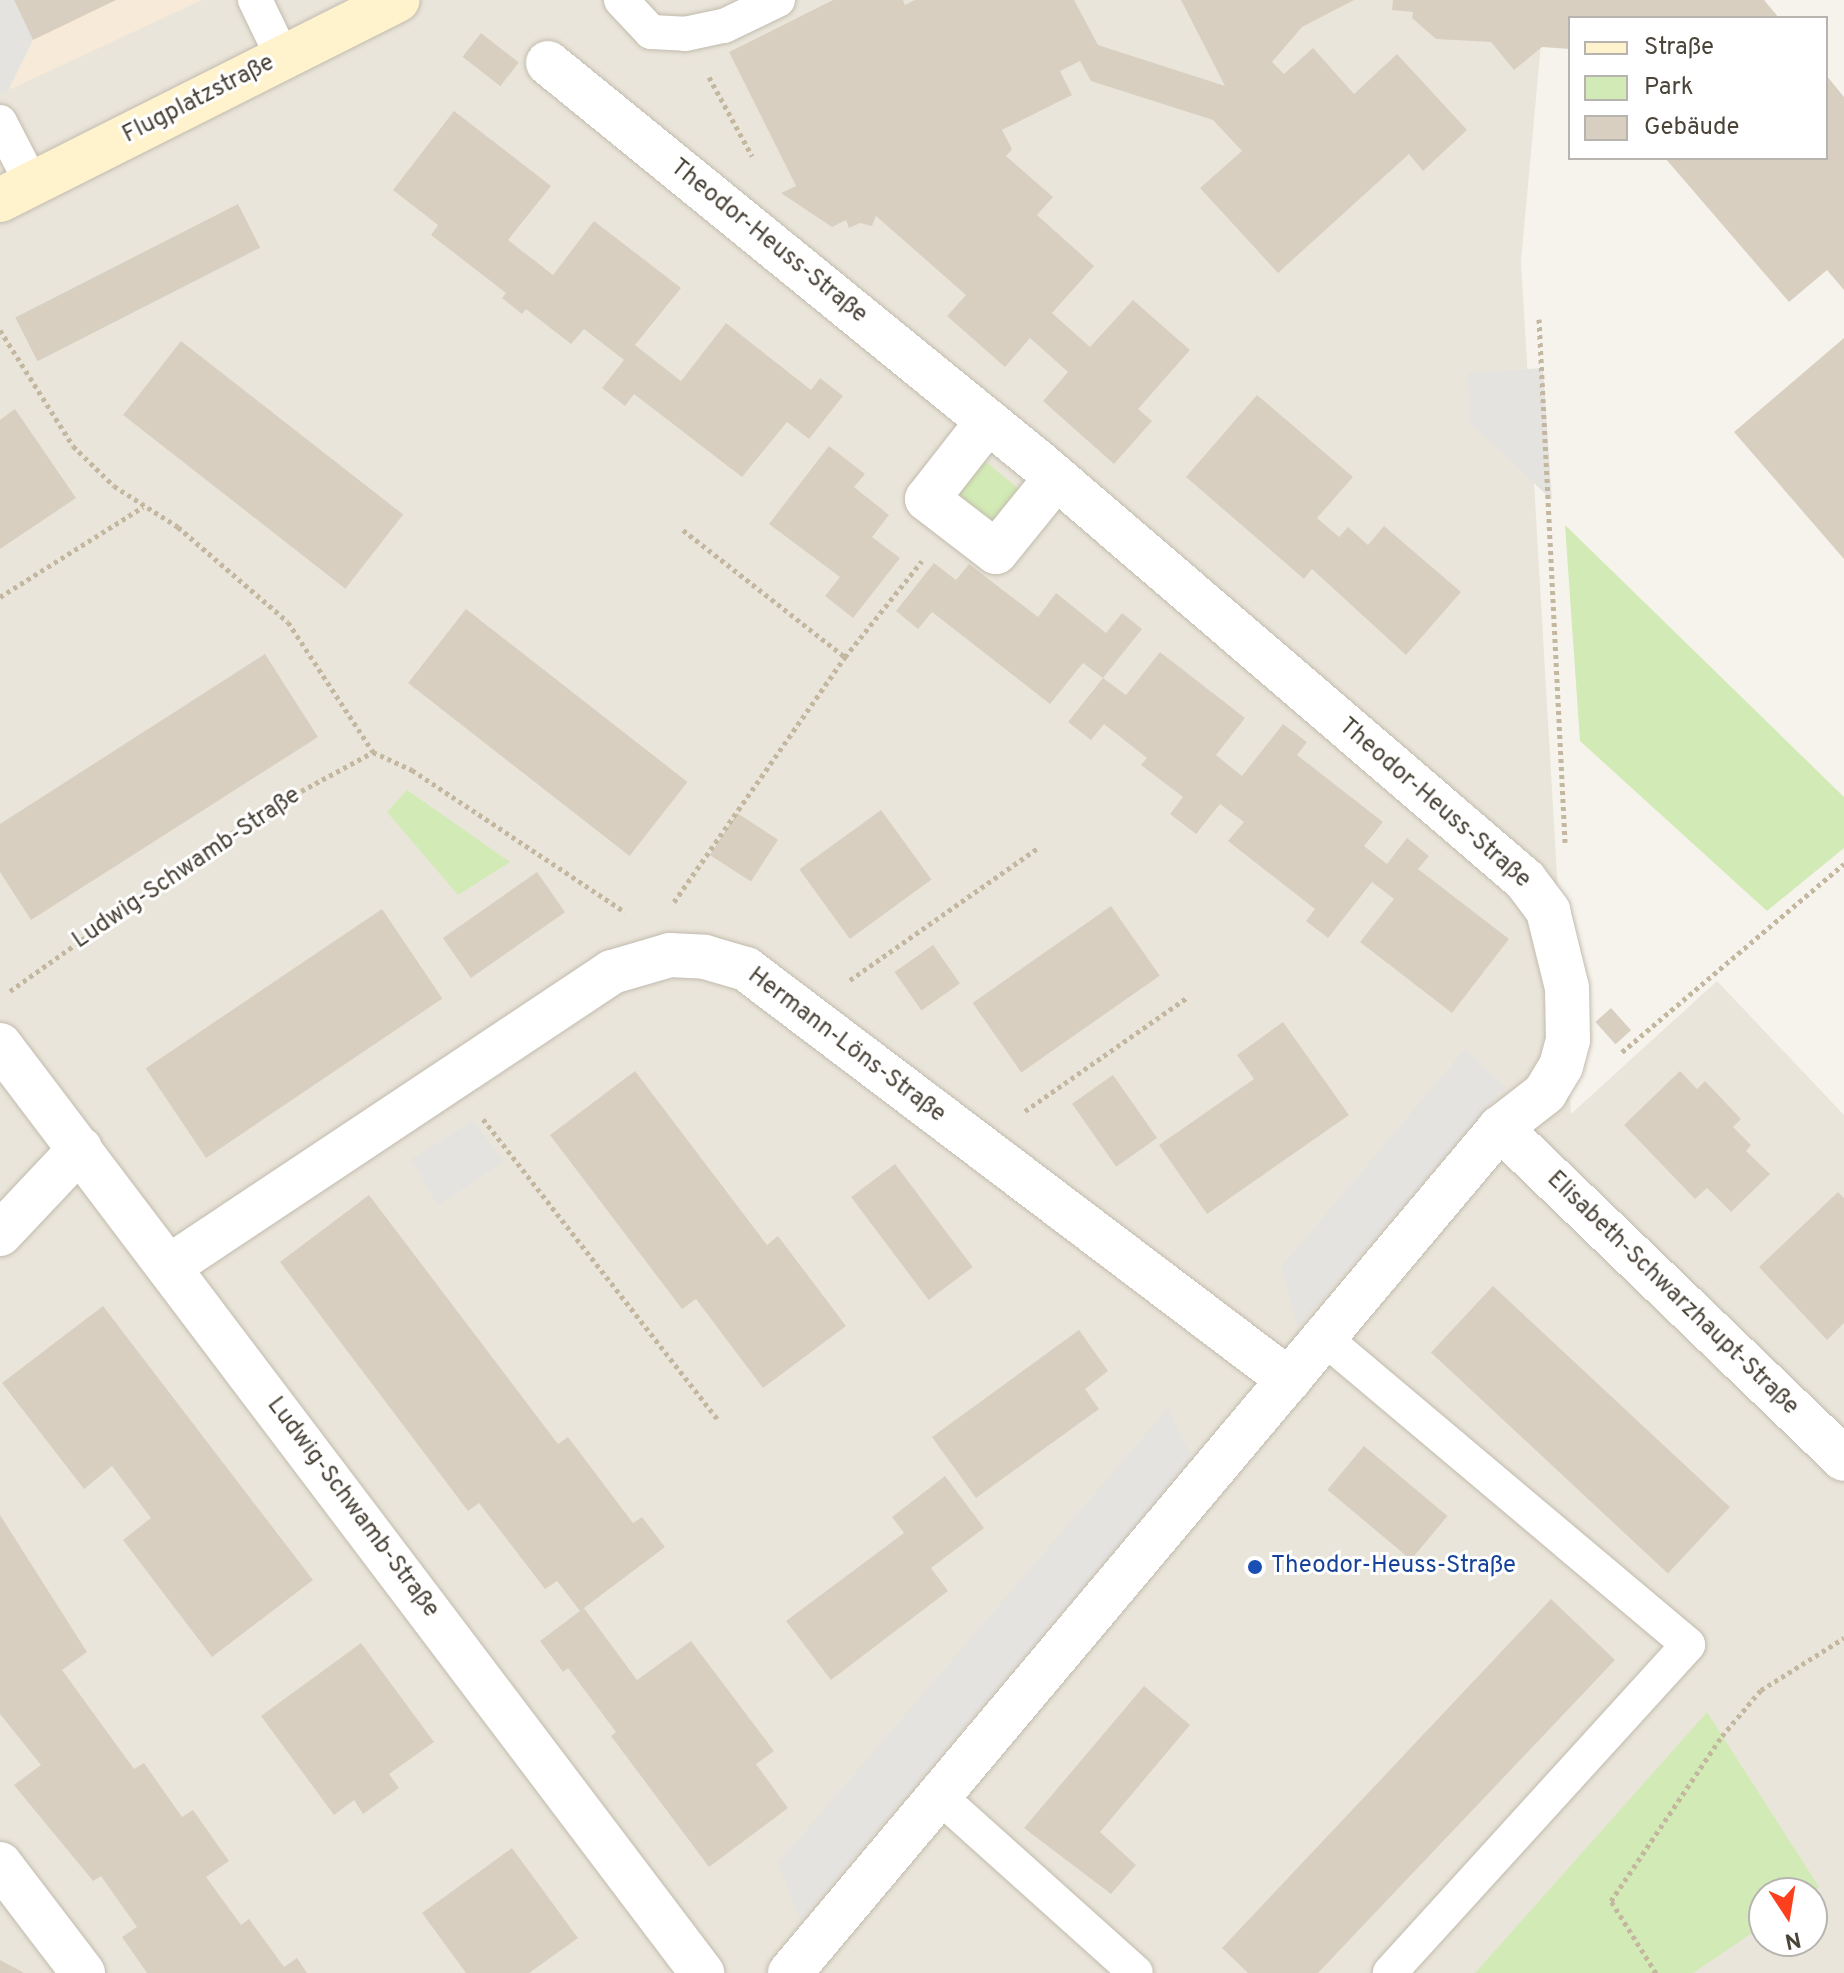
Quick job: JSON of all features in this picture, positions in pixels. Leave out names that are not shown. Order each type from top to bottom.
[{"type":"main road","name":"Flugplatzstraße","points":[[16,192],[397,0]]},
{"type":"street","name":"Theodor-Heuss-Straße","points":[[548,63],[988,421],[1525,880],[1548,911],[1567,988],[1568,1040],[1561,1066],[1545,1093],[1500,1128],[790,1973]]},
{"type":"street","points":[[988,421],[927,499],[996,552],[1056,478]]},
{"type":"street","name":"Hermann-Löns-Straße","points":[[170,1266],[612,972],[640,960],[670,955],[705,957],[746,969],[1289,1380]]},
{"type":"street","name":"Ludwig-Schwamb-Straße","points":[[0,1045],[702,1973]]},
{"type":"street","name":"Elisabeth-Schwarzhaupt-Straße","points":[[1500,1128],[1844,1459]]},
{"type":"street","points":[[0,1234],[80,1149]]},
{"type":"street","points":[[0,1864],[83,1973]]},
{"type":"lane","points":[[255,0],[283,58]]},
{"type":"lane","points":[[621,0],[651,32],[685,34],[724,26],[778,0]]},
{"type":"lane","points":[[0,122],[16,192]]},
{"type":"lane","points":[[1324,1338],[1688,1645],[1390,1973]]},
{"type":"lane","points":[[940,1797],[1136,1973]]},
{"type":"path","points":[[1539,319],[1565,850]]},
{"type":"path","points":[[0,330],[73,446],[143,507],[178,527],[288,622],[373,752],[412,770],[628,914]]},
{"type":"path","points":[[0,597],[143,507]]},
{"type":"path","points":[[672,905],[845,657],[955,520]]},
{"type":"path","points":[[683,530],[845,657]]},
{"type":"path","name":"Ludwig-Schwamb-Straße","points":[[6,994],[259,814],[373,752]]},
{"type":"path","points":[[836,990],[1039,847]]},
{"type":"path","points":[[1545,1093],[1591,1076],[1625,1050],[1673,1004],[1844,864]]},
{"type":"path","points":[[1011,1121],[1188,997]]},
{"type":"path","points":[[452,1077],[719,1421]]},
{"type":"path","points":[[1656,1973],[1611,1901],[1722,1736],[1761,1690],[1844,1638]]},
{"type":"shaded area","points":[[0,0],[1545,0],[1521,261],[1571,1114],[1717,981],[1844,1115],[1844,1973],[0,1973]]},
{"type":"shaded area","points":[[0,0],[202,0],[0,94]]},
{"type":"shaded area","points":[[0,0],[14,0],[33,40],[8,91],[0,94]]},
{"type":"shaded area","points":[[1543,368],[1552,500],[1470,423],[1468,373]]},
{"type":"shaded area","points":[[1465,1049],[1505,1087],[1298,1327],[1281,1267]]},
{"type":"shaded area","points":[[473,1121],[504,1161],[438,1206],[411,1159]]},
{"type":"shaded area","points":[[1168,1408],[1192,1458],[800,1921],[778,1863]]},
{"type":"green space","points":[[982,459],[1022,491],[990,531],[950,499]]},
{"type":"green space","points":[[1565,525],[1844,797],[1844,848],[1767,911],[1580,741]]},
{"type":"green space","points":[[407,790],[510,862],[458,895],[387,812]]},
{"type":"green space","points":[[1707,1712],[1813,1877],[1748,1877],[1748,1936],[1693,1973],[1475,1973]]},
{"type":"building","points":[[14,0],[116,0],[33,40]]},
{"type":"building","points":[[833,0],[903,0],[905,5],[915,0],[1074,0],[1098,45],[1225,86],[1181,0],[1354,0],[1302,27],[1272,62],[1284,74],[1313,48],[1354,94],[1397,54],[1467,130],[1423,171],[1409,154],[1278,273],[1200,188],[1242,151],[1213,120],[1091,81],[1080,61],[1060,71],[1072,95],[1002,130],[1012,149],[1006,156],[1053,197],[1037,215],[1094,266],[1052,313],[1090,347],[1133,300],[1190,350],[1138,409],[1152,421],[1114,464],[1043,401],[1068,372],[1030,338],[1005,367],[947,316],[966,295],[876,216],[872,226],[860,223],[849,228],[846,220],[832,227],[781,193],[796,186],[729,52]]},
{"type":"building","points":[[1393,0],[1764,0],[1777,16],[1568,16],[1568,49],[1542,47],[1514,70],[1491,42],[1436,39],[1412,18],[1413,12],[1392,10]]},
{"type":"building","points":[[481,33],[519,63],[500,86],[463,57]]},
{"type":"building","points":[[1828,77],[1844,97],[1844,290],[1827,270],[1789,302],[1667,160],[1828,160]]},
{"type":"building","points":[[454,111],[551,186],[508,240],[553,275],[594,221],[681,288],[635,345],[681,381],[726,323],[811,390],[820,378],[843,396],[809,439],[787,422],[742,477],[634,394],[625,406],[602,388],[624,360],[584,329],[571,344],[526,309],[522,314],[502,298],[506,293],[431,235],[438,225],[393,190]]},
{"type":"building","points":[[238,204],[260,248],[37,361],[15,317]]},
{"type":"building","points":[[1844,338],[1844,559],[1734,432]]},
{"type":"building","points":[[181,341],[403,515],[345,589],[123,415]]},
{"type":"building","points":[[1257,395],[1353,477],[1317,518],[1339,537],[1348,527],[1368,545],[1384,526],[1461,592],[1406,655],[1312,569],[1304,579],[1186,477]]},
{"type":"building","points":[[15,409],[76,498],[0,549],[0,420]]},
{"type":"building","points":[[829,446],[865,474],[854,487],[889,515],[872,537],[900,558],[853,618],[825,596],[840,577],[769,524]]},
{"type":"building","points":[[934,563],[956,580],[969,564],[1038,617],[1056,593],[1106,633],[1122,613],[1142,629],[1103,678],[1083,663],[1050,704],[932,612],[918,629],[896,611]]},
{"type":"building","points":[[466,609],[687,782],[630,856],[408,683]]},
{"type":"building","points":[[1160,652],[1245,718],[1216,755],[1242,776],[1283,724],[1307,742],[1297,755],[1383,822],[1364,846],[1387,864],[1407,838],[1429,856],[1418,869],[1509,939],[1452,1013],[1360,942],[1394,899],[1372,882],[1328,938],[1306,921],[1315,909],[1228,841],[1244,822],[1220,804],[1196,834],[1170,814],[1183,797],[1141,765],[1147,758],[1104,724],[1091,740],[1068,722],[1103,678],[1126,695]]},
{"type":"building","points":[[265,654],[318,737],[31,920],[0,872],[0,824]]},
{"type":"building","points":[[881,810],[932,880],[850,939],[799,869]]},
{"type":"building","points":[[737,813],[778,840],[751,882],[710,855]]},
{"type":"building","points":[[537,872],[565,912],[471,978],[443,938]]},
{"type":"building","points":[[1111,906],[1160,976],[1021,1073],[973,1003]]},
{"type":"building","points":[[382,909],[442,999],[206,1158],[146,1068]]},
{"type":"building","points":[[933,945],[960,984],[921,1010],[894,972]]},
{"type":"building","points":[[1611,1008],[1631,1030],[1615,1044],[1595,1022]]},
{"type":"building","points":[[1283,1022],[1349,1115],[1207,1214],[1159,1145],[1254,1079],[1237,1055]]},
{"type":"building","points":[[635,1071],[767,1245],[778,1236],[846,1326],[763,1388],[696,1299],[682,1309],[550,1135]]},
{"type":"building","points":[[1680,1071],[1697,1089],[1705,1081],[1741,1119],[1733,1127],[1751,1145],[1746,1151],[1770,1174],[1731,1212],[1707,1188],[1695,1199],[1624,1125]]},
{"type":"building","points":[[1113,1075],[1157,1138],[1116,1167],[1072,1104]]},
{"type":"building","points":[[895,1164],[973,1267],[929,1300],[851,1197]]},
{"type":"building","points":[[1838,1192],[1844,1198],[1844,1323],[1827,1340],[1759,1267]]},
{"type":"building","points":[[369,1195],[558,1444],[568,1437],[633,1523],[642,1517],[665,1547],[584,1608],[637,1680],[691,1641],[774,1751],[756,1764],[788,1808],[709,1867],[611,1736],[616,1732],[568,1668],[563,1672],[540,1641],[580,1611],[557,1581],[545,1589],[479,1503],[468,1511],[280,1262]]},
{"type":"building","points":[[1493,1286],[1730,1507],[1668,1574],[1431,1353]]},
{"type":"building","points":[[103,1306],[313,1580],[212,1657],[123,1540],[151,1518],[112,1466],[84,1489],[2,1383]]},
{"type":"building","points":[[1079,1330],[1108,1371],[1085,1389],[1099,1409],[976,1498],[932,1437]]},
{"type":"building","points":[[1364,1446],[1447,1516],[1411,1560],[1327,1490]]},
{"type":"building","points":[[945,1476],[984,1528],[931,1568],[948,1591],[831,1680],[786,1621],[904,1533],[892,1517]]},
{"type":"building","points":[[0,1515],[87,1652],[62,1670],[134,1769],[144,1763],[182,1817],[193,1810],[229,1861],[206,1877],[241,1925],[249,1919],[284,1967],[297,1958],[307,1973],[147,1973],[122,1937],[137,1927],[101,1876],[93,1881],[14,1785],[41,1765],[0,1714]]},
{"type":"building","points":[[1551,1599],[1615,1660],[1318,1973],[1248,1973],[1222,1948]]},
{"type":"building","points":[[361,1643],[434,1742],[389,1774],[399,1788],[363,1814],[354,1800],[334,1815],[261,1716]]},
{"type":"building","points":[[1144,1686],[1190,1725],[1100,1832],[1136,1865],[1111,1894],[1024,1828]]},
{"type":"building","points":[[512,1848],[578,1938],[529,1973],[466,1973],[422,1913]]},
{"type":"building","points":[[0,1960],[24,1973],[0,1973]]},
{"type":"place","name":"Theodor-Heuss-Straße","points":[[1255,1567]]}]
